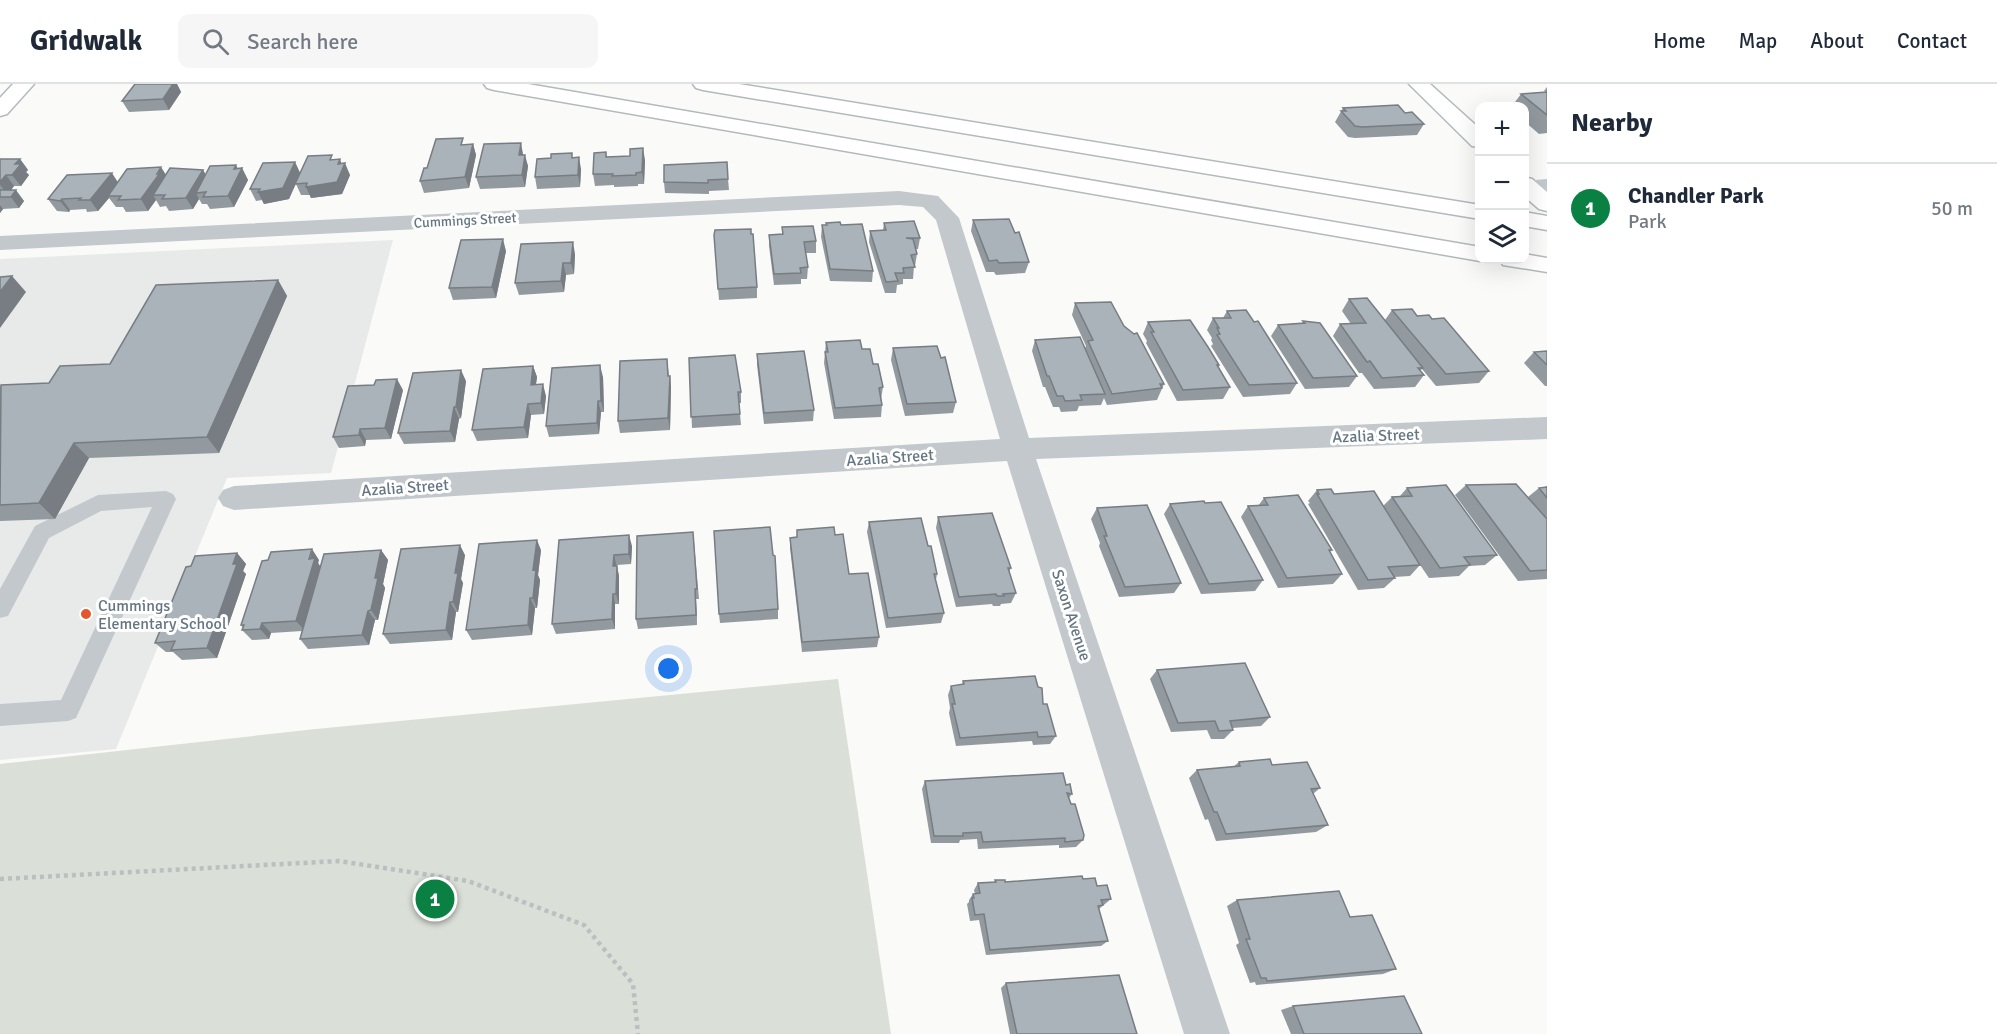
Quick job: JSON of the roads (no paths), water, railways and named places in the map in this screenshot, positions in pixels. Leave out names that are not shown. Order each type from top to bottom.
[{"type":"main road","points":[[0,110],[24,84]]},
{"type":"main road","points":[[494,84],[1475,253]]},
{"type":"main road","points":[[703,84],[1475,211]]},
{"type":"main road","points":[[1419,84],[1475,137]]},
{"type":"main road","points":[[1529,220],[1547,223]]},
{"type":"main road","points":[[1529,262],[1547,265]]},
{"type":"street","name":"Cummings Street","points":[[0,243],[899,198],[930,201]]},
{"type":"street","name":"Saxon Avenue","points":[[930,201],[947,218],[1018,449],[1207,1034]]},
{"type":"street","name":"Azalia Street","points":[[234,498],[1018,449],[1547,428]]},
{"type":"lane","points":[[0,609],[42,532],[98,503],[166,499],[68,710],[0,715]]},
{"type":"place","name":"Cummings Elementary School","points":[[86,614]]},
{"type":"place","name":"Chandler Park","points":[[435,899]]}]
